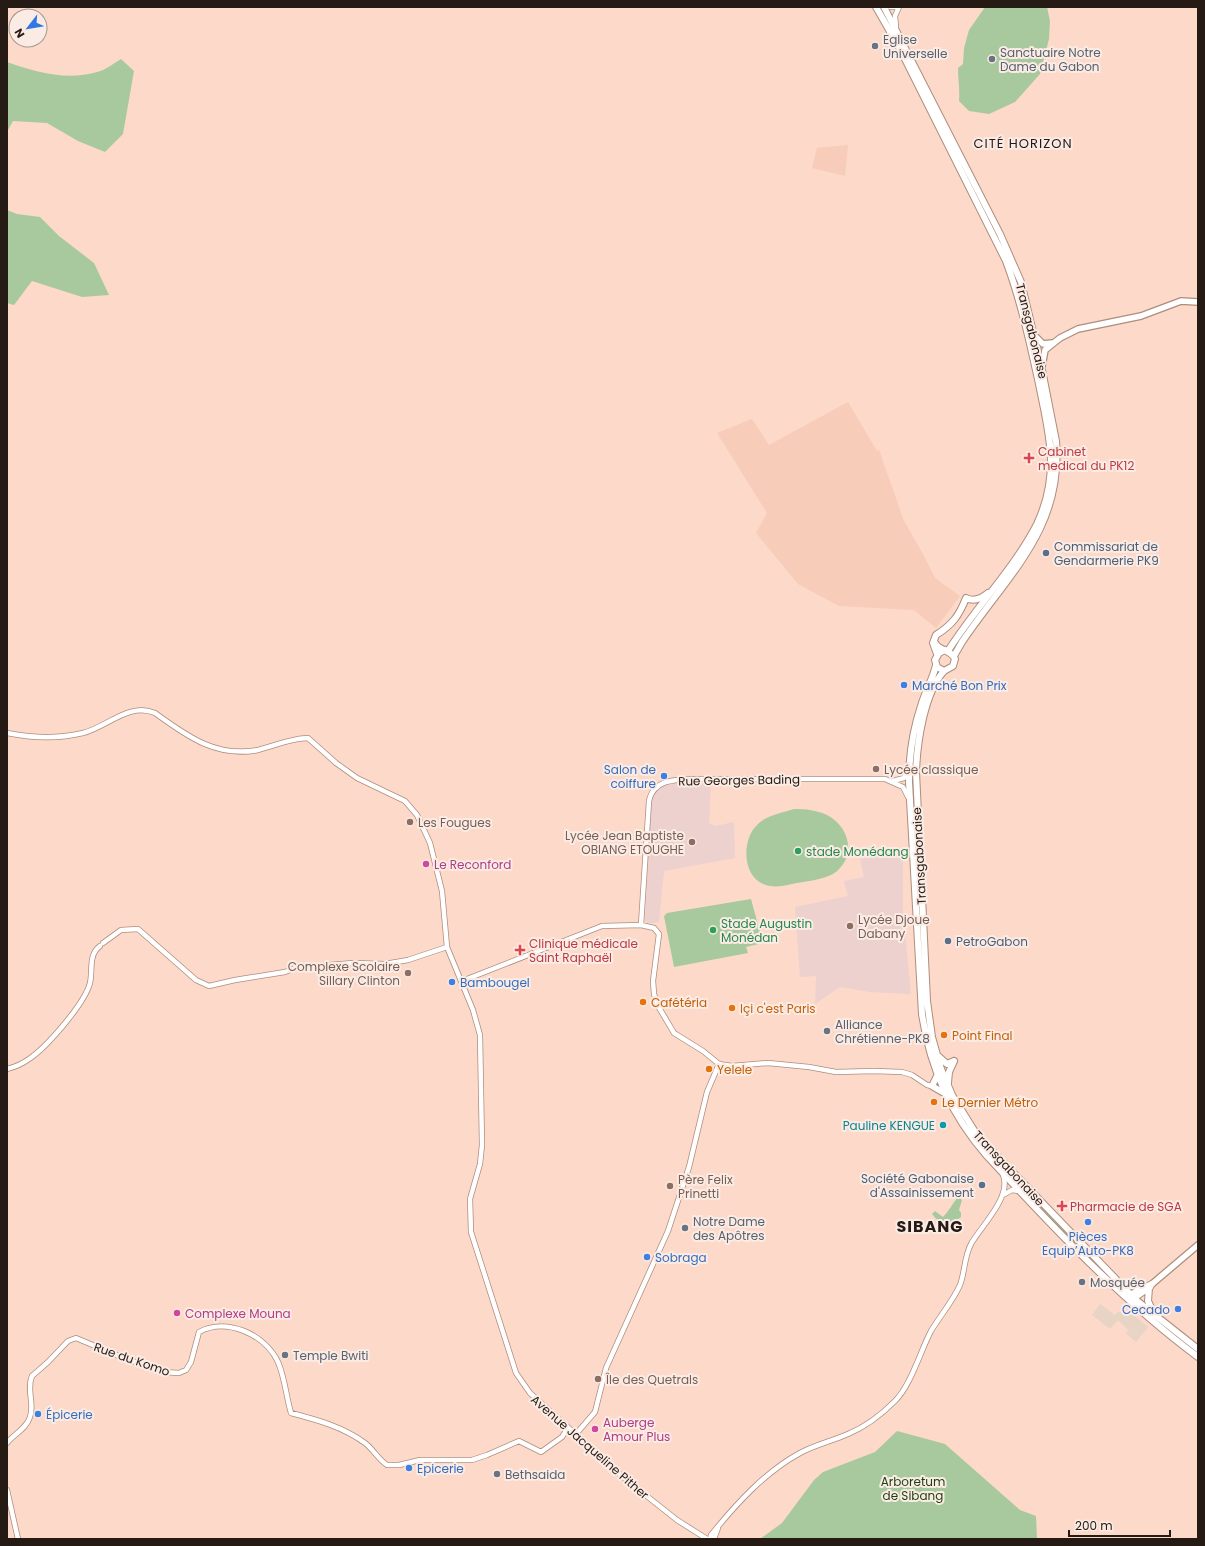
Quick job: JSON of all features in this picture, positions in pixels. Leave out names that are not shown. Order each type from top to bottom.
[{"type":"highway","name":"Transgabonaise","points":[[876,7],[903,56],[1006,261],[1017,293],[1048,428],[1051,449],[1051,469],[1045,503],[1037,524],[1028,540],[946,651]]},
{"type":"highway","name":"Transgabonaise","points":[[884,7],[1006,245],[1021,282],[1053,422],[1057,456],[1057,475],[1051,502],[1042,528],[1030,547],[964,638],[954,656]]},
{"type":"highway","points":[[935,636],[937,646],[954,656],[954,666],[944,671],[936,665],[935,660],[937,654],[933,642],[935,636],[949,627],[955,620],[960,613],[966,598],[974,600],[981,598],[995,586]]},
{"type":"highway","points":[[937,654],[946,651]]},
{"type":"highway","name":"Transgabonaise","points":[[936,665],[917,718],[910,755],[910,811],[922,1014],[926,1040],[937,1074],[945,1094],[969,1134],[1002,1172],[1164,1330],[1198,1357]]},
{"type":"highway","name":"Transgabonaise","points":[[944,671],[934,688],[927,707],[918,744],[916,772],[930,1030],[936,1054],[948,1087],[964,1116],[985,1145],[1118,1281],[1130,1297],[1198,1349]]},
{"type":"highway","points":[[936,1054],[945,1063],[948,1064],[954,1061],[949,1072],[948,1087]]},
{"type":"highway","points":[[937,1074],[935,1082],[932,1086],[945,1094]]},
{"type":"highway","points":[[1118,1281],[1130,1286],[1148,1286]]},
{"type":"highway","points":[[1130,1297],[1148,1286]]},
{"type":"highway","points":[[1148,1286],[1149,1304],[1162,1322]]},
{"type":"main road","points":[[1033,333],[1043,344],[1054,342],[1078,329],[1141,316],[1184,300],[1198,302]]},
{"type":"main road","points":[[1042,370],[1044,353],[1054,342]]},
{"type":"main road","points":[[1148,1286],[1198,1244]]},
{"type":"street","points":[[890,7],[897,7],[895,16],[897,31]]},
{"type":"street","name":"Avenue Jacqueline Pither","points":[[7,733],[39,737],[67,735],[88,731],[134,711],[148,710],[155,712],[197,742],[222,751],[258,750],[308,738],[344,769],[364,782],[405,801],[417,814],[427,835],[440,878],[447,947],[476,1017],[480,1035],[482,1152],[469,1208],[473,1243],[516,1374],[530,1393],[638,1490],[677,1520],[708,1539]]},
{"type":"street","points":[[891,781],[902,779],[906,776],[910,755]]},
{"type":"street","name":"Rue Georges Bading","points":[[641,925],[649,801],[652,791],[662,783],[674,780],[698,779],[882,779],[891,781]]},
{"type":"street","points":[[891,781],[906,790],[910,811]]},
{"type":"street","points":[[462,981],[602,926],[641,925],[654,928],[659,934],[653,988],[657,1001],[667,1022],[674,1033],[703,1051],[719,1064],[732,1066],[768,1063],[809,1067],[836,1072],[879,1070],[902,1072],[912,1075],[924,1083],[932,1086]]},
{"type":"street","points":[[7,1069],[24,1062],[38,1053],[78,1006],[90,984],[93,954],[101,945],[121,930],[138,929],[196,980],[209,986],[285,972],[295,968],[353,964],[385,964],[408,960],[447,947]]},
{"type":"street","points":[[576,1434],[595,1412],[606,1368],[668,1231],[690,1168],[708,1088],[719,1064]]},
{"type":"street","points":[[708,1539],[716,1532],[720,1525],[750,1491],[790,1459],[809,1448],[852,1432],[874,1418],[896,1400],[906,1386],[931,1331],[958,1287],[970,1246],[1002,1195],[1006,1184],[1002,1172]]},
{"type":"street","points":[[1002,1195],[1012,1190],[1023,1193]]},
{"type":"street","name":"Rue du Komo","points":[[7,1443],[27,1424],[30,1418],[29,1384],[32,1376],[73,1338],[121,1358],[174,1374],[183,1371],[189,1366],[198,1332],[221,1327],[237,1328],[246,1331],[262,1343],[277,1361],[291,1413],[326,1422],[346,1431],[366,1444],[382,1461],[392,1466],[420,1460],[475,1459],[519,1441],[541,1452],[562,1437],[568,1428]]},
{"type":"street","points":[[7,1490],[18,1539]]},
{"type":"street","points":[[699,1534],[706,1535],[716,1532]]},
{"type":"street","points":[[716,1532],[716,1539]]},
{"type":"shaded area","points":[[848,145],[845,176],[812,168],[817,148]]},
{"type":"shaded area","points":[[848,402],[877,451],[879,450],[904,521],[935,578],[960,596],[936,628],[914,610],[839,606],[798,584],[756,533],[767,513],[717,433],[752,419],[769,445]]},
{"type":"shaded area","name":"Lycée Jean Baptiste OBIANG ETOUGHE","points":[[705,782],[708,785],[711,785],[709,823],[715,826],[734,822],[735,858],[664,871],[659,921],[655,923],[648,923],[645,921],[651,804],[654,794],[657,789],[666,784]]},
{"type":"shaded area","name":"Lycée Djoue Dabany","points":[[903,850],[903,914],[911,994],[870,992],[840,987],[815,1004],[816,976],[800,977],[795,907],[848,896],[844,881],[864,877],[860,859]]},
{"type":"shaded area","points":[[1100,1304],[1115,1315],[1118,1312],[1132,1314],[1148,1327],[1136,1342],[1126,1333],[1128,1330],[1118,1320],[1110,1329],[1092,1315]]},
{"type":"green space","points":[[985,7],[1047,7],[1050,21],[1049,39],[1040,74],[1015,102],[989,114],[969,111],[959,101],[958,68],[963,64],[964,48],[969,30]]},
{"type":"green space","points":[[121,59],[134,71],[123,134],[105,152],[78,141],[47,123],[13,121],[7,132],[7,62],[40,72],[74,76],[100,71]]},
{"type":"green space","points":[[7,210],[17,214],[40,217],[59,236],[94,263],[109,295],[82,297],[32,281],[14,305],[7,303]]},
{"type":"green space","points":[[794,809],[811,810],[823,813],[834,819],[840,825],[847,839],[848,846],[848,854],[845,861],[833,874],[818,879],[778,886],[770,886],[761,883],[754,877],[749,869],[747,860],[748,840],[752,831],[766,818]]},
{"type":"green space","name":"Stade Augustin Monédan","points":[[751,899],[763,943],[746,947],[748,953],[674,967],[664,916],[667,913]]},
{"type":"green space","points":[[920,955],[922,955],[930,1034],[943,1080],[954,1103],[986,1149],[1100,1267],[1075,1244],[984,1149],[957,1112],[936,1068],[929,1043],[924,1010]]},
{"type":"green space","points":[[958,1197],[962,1200],[959,1210],[961,1217],[945,1229],[932,1214],[935,1211],[943,1217]]},
{"type":"green space","name":"Arboretum de Sibang","points":[[897,1431],[945,1444],[1020,1510],[1036,1516],[1037,1539],[760,1539],[782,1523],[814,1480],[823,1472],[875,1452]]},
{"type":"place","name":"Eglise Universelle","points":[[875,46]]},
{"type":"place","name":"Sanctuaire Notre Dame du Gabon","points":[[992,59]]},
{"type":"place","name":"Cabinet medical du PK12","points":[[1029,458]]},
{"type":"place","name":"Commissariat de Gendarmerie PK9","points":[[1046,553]]},
{"type":"place","name":"Marché Bon Prix","points":[[904,685]]},
{"type":"place","name":"Lycée classique","points":[[876,769]]},
{"type":"place","name":"Salon de coiffure","points":[[664,776]]},
{"type":"place","name":"Les Fougues","points":[[410,822]]},
{"type":"place","name":"Lycée Jean Baptiste OBIANG ETOUGHE","points":[[692,842]]},
{"type":"place","name":"stade Monédang","points":[[798,851]]},
{"type":"place","name":"Le Reconford","points":[[426,864]]},
{"type":"place","name":"Lycée Djoue Dabany","points":[[850,926]]},
{"type":"place","name":"Stade Augustin Monédan","points":[[713,930]]},
{"type":"place","name":"PetroGabon","points":[[948,941]]},
{"type":"place","name":"Clinique médicale Saint Raphaël","points":[[520,950]]},
{"type":"place","name":"Complexe Scolaire Sillary Clinton","points":[[408,973]]},
{"type":"place","name":"Bambougel","points":[[452,982]]},
{"type":"place","name":"Cafétéria","points":[[643,1002]]},
{"type":"place","name":"Içi c'est Paris","points":[[732,1008]]},
{"type":"place","name":"Alliance Chrétienne-PK8","points":[[827,1031]]},
{"type":"place","name":"Point Final","points":[[944,1035]]},
{"type":"place","name":"Yelele","points":[[709,1069]]},
{"type":"place","name":"Le Dernier Métro","points":[[934,1102]]},
{"type":"place","name":"Pauline KENGUE","points":[[943,1125]]},
{"type":"place","name":"Société Gabonaise d'Assainissement","points":[[982,1185]]},
{"type":"place","name":"Père Felix Prinetti","points":[[670,1186]]},
{"type":"place","name":"Pharmacie de SGA","points":[[1062,1206]]},
{"type":"place","name":"Pièces Equip’Auto-PK8","points":[[1088,1222]]},
{"type":"place","name":"Notre Dame des Apôtres","points":[[685,1228]]},
{"type":"place","name":"Sobraga","points":[[647,1257]]},
{"type":"place","name":"Mosquée","points":[[1082,1282]]},
{"type":"place","name":"Cecado","points":[[1178,1309]]},
{"type":"place","name":"Complexe Mouna","points":[[177,1313]]},
{"type":"place","name":"Temple Bwiti","points":[[285,1355]]},
{"type":"place","name":"Île des Quetrals","points":[[598,1379]]},
{"type":"place","name":"Épicerie","points":[[38,1414]]},
{"type":"place","name":"Auberge Amour Plus","points":[[595,1429]]},
{"type":"place","name":"Epicerie","points":[[409,1468]]},
{"type":"place","name":"Bethsaida","points":[[497,1474]]},
{"type":"district","name":"CITÉ HORIZON","points":[[1023,143]]},
{"type":"district","name":"SIBANG","points":[[930,1226]]}]
